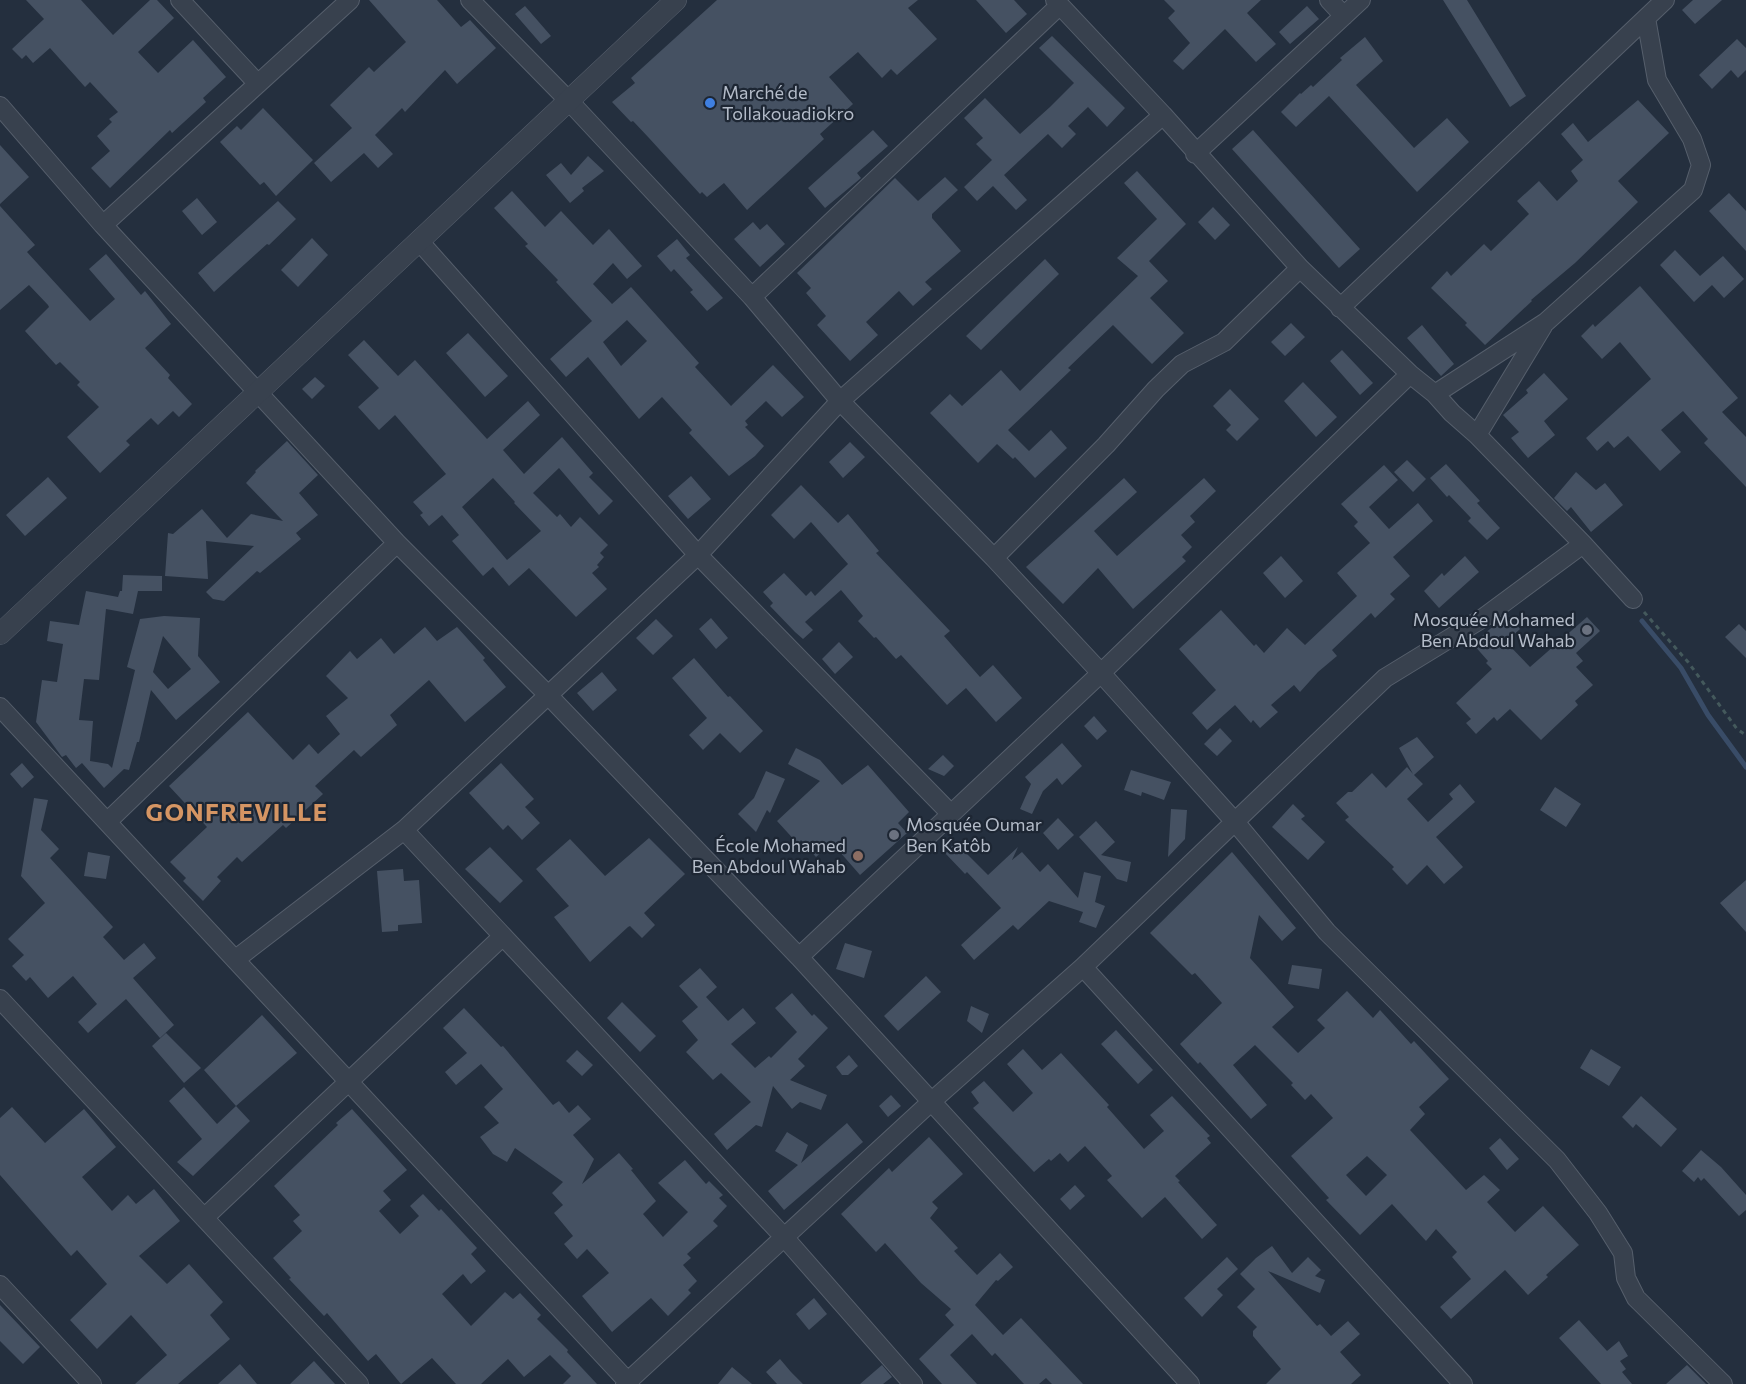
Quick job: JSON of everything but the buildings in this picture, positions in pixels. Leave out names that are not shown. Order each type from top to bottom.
[{"type":"street","points":[[180,0],[258,84]]},
{"type":"street","points":[[103,225],[350,0]]},
{"type":"street","points":[[470,0],[752,297],[840,401],[994,558],[1101,673],[1236,823],[1327,932],[1557,1160],[1598,1213],[1623,1253],[1626,1278],[1636,1298],[1723,1384]]},
{"type":"street","points":[[0,634],[676,0]]},
{"type":"street","points":[[1329,0],[1344,16]]},
{"type":"street","points":[[1196,154],[1361,0]]},
{"type":"street","points":[[1340,308],[1665,0]]},
{"type":"street","points":[[752,297],[1057,3],[1300,268],[1410,374],[1435,394],[1452,413],[1478,435],[1633,599]]},
{"type":"street","points":[[1435,394],[1546,322],[1693,190],[1701,165],[1692,139],[1657,80],[1646,18]]},
{"type":"street","points":[[0,106],[103,225],[398,543],[549,696],[799,957],[1190,1384]]},
{"type":"street","points":[[236,959],[404,830],[698,555],[840,401],[1163,116]]},
{"type":"street","points":[[419,241],[698,555],[951,814]]},
{"type":"street","points":[[994,558],[1182,364],[1224,342],[1300,268]]},
{"type":"street","points":[[1478,435],[1546,322]]},
{"type":"street","points":[[799,957],[1101,673],[1410,374]]},
{"type":"street","points":[[107,822],[398,543]]},
{"type":"street","points":[[0,707],[627,1383],[932,1101],[1083,967],[1385,678],[1483,618],[1583,544]]},
{"type":"street","points":[[404,830],[784,1237],[913,1384]]},
{"type":"street","points":[[204,1218],[503,936]]},
{"type":"street","points":[[1083,967],[1463,1384]]},
{"type":"street","points":[[0,999],[359,1384]]},
{"type":"street","points":[[0,1285],[92,1384]]},
{"type":"path","points":[[1633,599],[1688,662],[1737,729],[1746,735]]},
{"type":"waterway","points":[[1642,621],[1681,668],[1708,715],[1746,767]]},
{"type":"place","name":"Marché de Tollakouadiokro","points":[[710,103]]},
{"type":"place","name":"Mosquée Mohamed Ben Abdoul Wahab","points":[[1587,630]]},
{"type":"place","name":"Mosquée Oumar Ben Katôb","points":[[894,835]]},
{"type":"place","name":"École Mohamed Ben Abdoul Wahab","points":[[858,856]]},
{"type":"district","name":"GONFREVILLE","points":[[237,813]]}]
